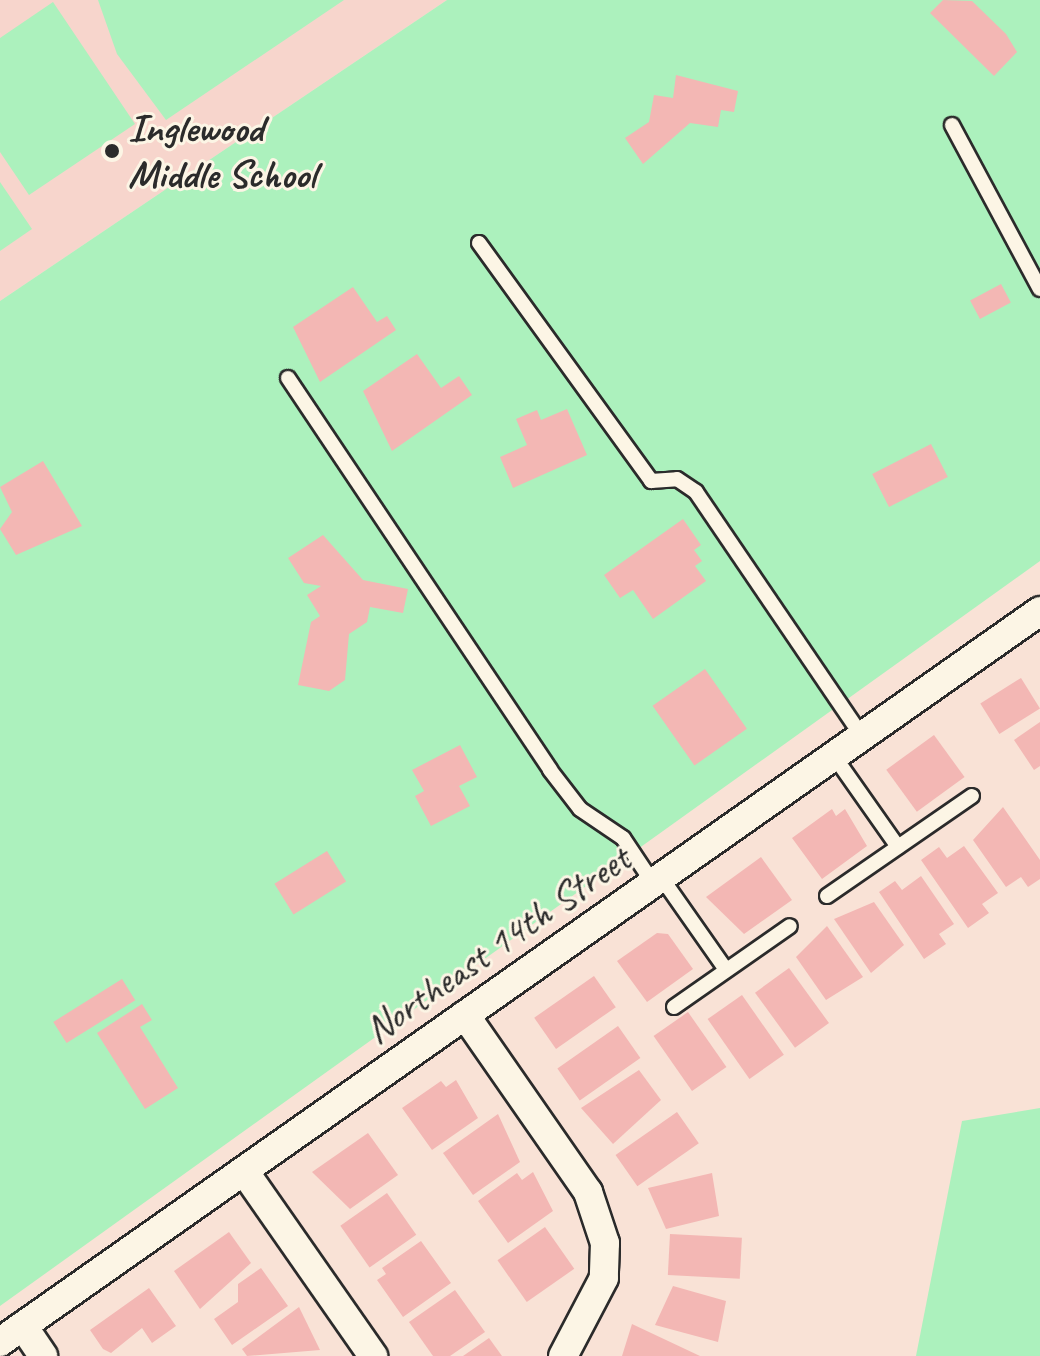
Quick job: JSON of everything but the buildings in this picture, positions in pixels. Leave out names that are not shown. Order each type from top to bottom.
[{"type":"street","name":"Northeast 14th Street","points":[[11,1334],[862,736],[1038,618]]},
{"type":"street","points":[[465,1015],[588,1192],[605,1243],[604,1278],[563,1356]]},
{"type":"street","points":[[244,1171],[373,1356]]},
{"type":"street","points":[[11,1334],[43,1356]]},
{"type":"lane","points":[[952,125],[1040,289]]},
{"type":"lane","points":[[479,243],[651,481],[677,479],[696,492],[862,736]]},
{"type":"lane","points":[[288,378],[550,770],[580,809],[623,838],[726,970]]},
{"type":"lane","points":[[834,756],[898,847]]},
{"type":"lane","points":[[827,896],[972,796]]},
{"type":"lane","points":[[674,1007],[790,926]]},
{"type":"shaded area","name":"Inglewood Middle School","points":[[0,0],[447,0],[0,301]]},
{"type":"green space","points":[[98,0],[344,0],[166,120],[117,54]]},
{"type":"green space","points":[[447,0],[1040,0],[1040,561],[0,1306],[0,301]]},
{"type":"green space","points":[[53,2],[135,124],[29,195],[0,152],[0,38]]},
{"type":"green space","points":[[0,182],[32,229],[0,251]]},
{"type":"green space","points":[[1040,1108],[1040,1356],[916,1356],[962,1121]]},
{"type":"place","name":"Inglewood Middle School","points":[[112,151]]}]
